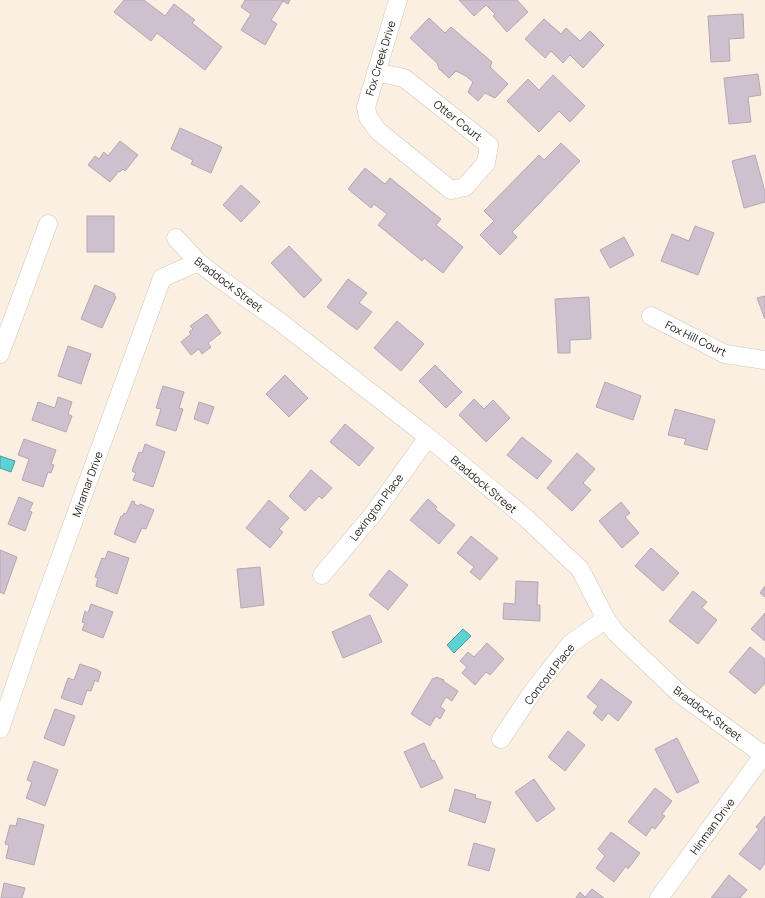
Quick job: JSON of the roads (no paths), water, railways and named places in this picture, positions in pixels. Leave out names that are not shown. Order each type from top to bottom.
[{"type":"street","name":"Fox Creek Drive","points":[[368,117],[366,107],[398,0]]},
{"type":"street","name":"Otter Court","points":[[368,117],[378,131],[451,190],[465,187],[486,163],[490,145],[404,78],[376,72]]},
{"type":"street","points":[[0,354],[48,224]]},
{"type":"street","name":"Braddock Street","points":[[176,238],[198,262],[279,321],[428,437],[526,518],[580,570],[606,618],[616,633],[680,694],[765,755]]},
{"type":"street","name":"Miramar Drive","points":[[0,729],[43,605],[162,278],[198,262]]},
{"type":"street","name":"Fox Hill Court","points":[[651,316],[725,354],[765,360]]},
{"type":"street","name":"Lexington Place","points":[[322,575],[374,513],[428,437]]},
{"type":"street","name":"Concord Place","points":[[501,739],[531,694],[570,644],[606,618]]},
{"type":"street","name":"Hinman Drive","points":[[659,898],[765,755]]},
{"type":"water","points":[[0,456],[15,461],[11,472],[0,468]]},
{"type":"water","points":[[463,629],[471,636],[454,653],[447,645]]}]
